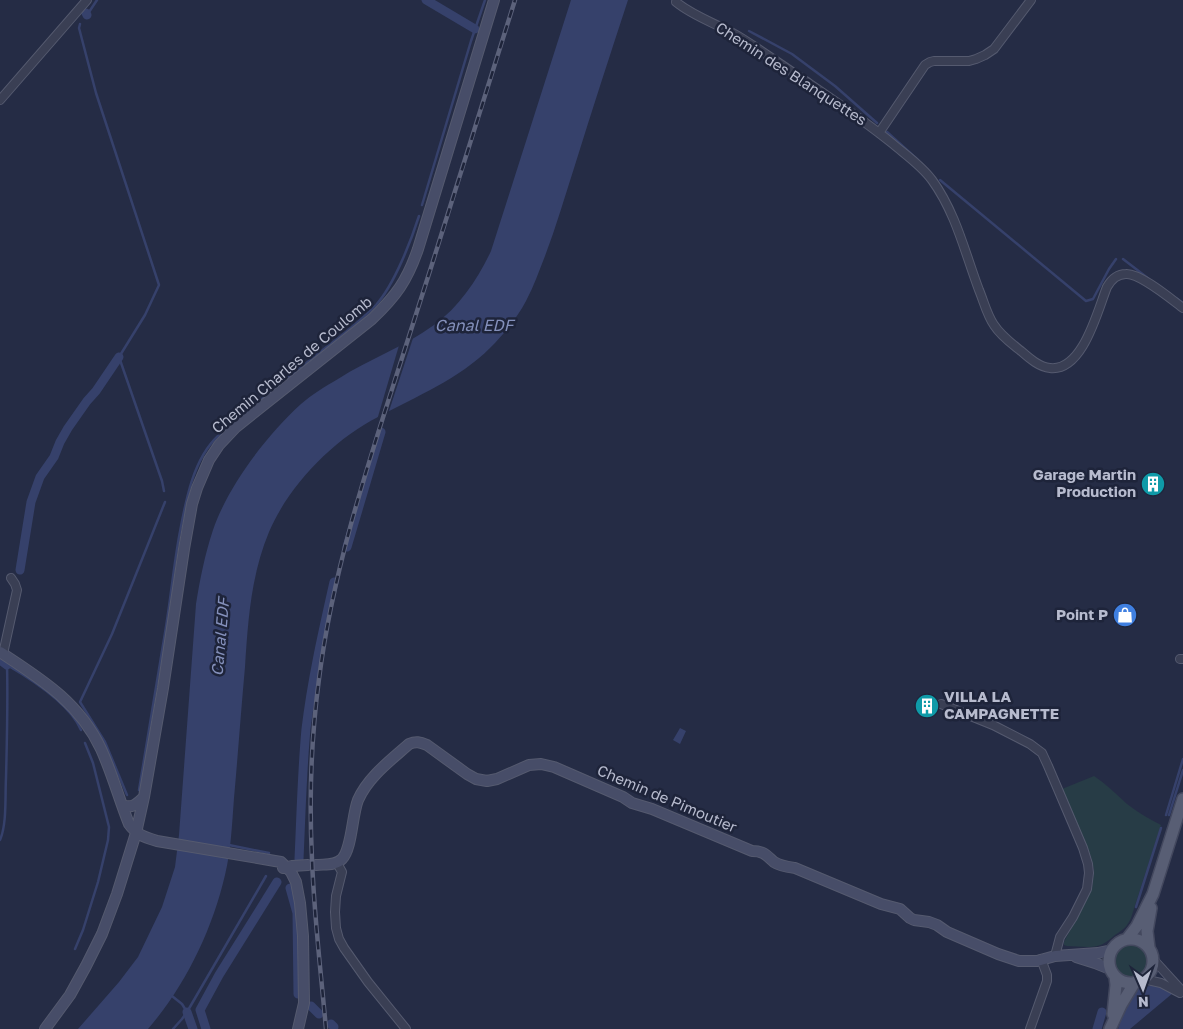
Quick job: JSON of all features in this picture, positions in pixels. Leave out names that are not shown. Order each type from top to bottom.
[{"type":"main road","name":"Chemin Charles de Coulomb","points":[[45,1029],[70,995],[102,934],[136,833],[163,688],[189,516],[204,469],[218,446],[236,427],[372,319],[402,285],[413,265],[494,0]]},
{"type":"main road","points":[[2,653],[60,694],[84,719],[103,755],[129,824],[136,833],[157,841],[281,862],[286,872]]},
{"type":"main road","name":"Chemin de Pimoutier","points":[[337,863],[342,860],[346,852],[356,806],[361,793],[377,774],[410,744],[420,742],[433,749],[467,774],[482,781],[496,779],[529,765],[536,764],[554,767],[624,797],[632,803],[752,851],[758,851],[782,865],[794,868],[881,904],[894,907],[910,918],[917,921],[930,922],[948,932],[1011,959],[1025,962],[1055,956],[1070,956],[1112,950]]},
{"type":"main road","points":[[122,805],[127,807],[138,804],[144,795]]},
{"type":"main road","points":[[1110,1028],[1121,1005],[1139,981],[1151,969],[1152,959],[1147,931],[1153,894],[1183,799]]},
{"type":"main road","points":[[259,859],[271,865],[278,865],[286,872],[291,872],[296,882],[303,936],[304,1003],[298,1029]]},
{"type":"main road","points":[[286,872],[312,865],[337,863]]},
{"type":"main road","points":[[1127,939],[1137,926],[1153,894]]},
{"type":"main road","points":[[1110,1028],[1114,1007],[1113,973],[1109,958],[1112,950],[1118,943],[1127,939],[1140,941],[1149,948]]},
{"type":"main road","name":"Chemin de Pimoutier","points":[[1070,956],[1095,963],[1113,973]]},
{"type":"main road","points":[[1113,973],[1123,981],[1139,981]]},
{"type":"street","points":[[0,100],[87,0]]},
{"type":"street","points":[[879,133],[926,65],[934,61],[968,61],[985,55],[1000,42],[1031,0]]},
{"type":"street","name":"Chemin des Blanquettes","points":[[676,2],[692,13],[740,37],[826,95],[879,133],[922,169],[943,196],[953,216],[993,323],[1004,337],[1041,365],[1048,368],[1058,368],[1068,363],[1077,354],[1092,328],[1107,287],[1118,276],[1129,274],[1139,278],[1183,308]]},
{"type":"street","points":[[2,653],[17,590],[11,578]]},
{"type":"street","points":[[941,704],[1012,734],[1034,746],[1042,753],[1052,775],[1083,848],[1089,873],[1087,889],[1060,938],[1055,956]]},
{"type":"street","points":[[337,863],[342,872],[334,912],[339,939],[368,982],[406,1029]]},
{"type":"street","points":[[1030,1029],[1047,981],[1042,959]]},
{"type":"street","points":[[1152,959],[1183,993]]},
{"type":"street","points":[[1139,981],[1152,980],[1183,993]]},
{"type":"shaded area","points":[[1094,776],[1131,807],[1161,825],[1127,926],[1109,940],[1097,946],[1067,946],[1064,945],[1064,942],[1092,888],[1094,870],[1091,857],[1062,789]]},
{"type":"shaded area","points":[[1131,945],[1142,950],[1147,961],[1142,972],[1131,977],[1120,972],[1115,961],[1120,950]]},
{"type":"water","name":"Canal EDF","points":[[571,0],[628,0],[553,234],[529,295],[510,326],[478,359],[451,378],[378,417],[345,438],[314,466],[288,497],[269,532],[254,581],[247,633],[230,847],[225,875],[213,917],[196,957],[174,995],[148,1029],[78,1029],[138,957],[162,907],[175,867],[196,604],[213,530],[228,496],[262,446],[309,397],[350,372],[423,333],[452,310],[474,282],[491,251]]},
{"type":"water","points":[[680,728],[686,731],[680,744],[673,740]]},
{"type":"water","points":[[1153,986],[1173,993],[1130,1029],[1118,1029],[1133,994],[1141,987]]},
{"type":"pier","points":[[414,335],[388,414],[377,420],[400,342]]},
{"type":"waterway","points":[[87,15],[97,0]]},
{"type":"waterway","points":[[426,0],[475,29]]},
{"type":"waterway","points":[[422,205],[485,0]]},
{"type":"waterway","points":[[80,24],[79,28],[96,93],[159,285],[145,315],[119,357],[164,491]]},
{"type":"waterway","points":[[749,31],[792,54],[835,86],[877,123]]},
{"type":"waterway","points":[[887,132],[918,160]]},
{"type":"waterway","points":[[940,180],[1086,301],[1093,299],[1116,259]]},
{"type":"waterway","points":[[139,790],[181,524],[191,484],[202,457],[218,436],[352,327],[376,305],[395,275],[407,250],[419,216]]},
{"type":"waterway","points":[[1123,259],[1149,279]]},
{"type":"waterway","points":[[1176,298],[1183,303]]},
{"type":"waterway","points":[[20,570],[31,502],[40,477],[54,457],[68,428],[119,357]]},
{"type":"waterway","points":[[347,547],[381,432]]},
{"type":"waterway","points":[[127,795],[105,742],[80,702],[112,634],[165,502]]},
{"type":"waterway","points":[[299,859],[308,710],[334,582]]},
{"type":"waterway","points":[[0,660],[7,665]]},
{"type":"waterway","points":[[7,665],[49,693],[76,720],[81,730]]},
{"type":"waterway","points":[[0,840],[4,826],[5,810],[7,665]]},
{"type":"waterway","points":[[75,949],[98,882],[108,840],[109,827],[93,763],[85,743]]},
{"type":"waterway","points":[[1166,815],[1183,759]]},
{"type":"waterway","points":[[1169,815],[1183,770]]},
{"type":"waterway","points":[[1136,907],[1161,828]]},
{"type":"waterway","points":[[229,845],[269,853]]},
{"type":"waterway","points":[[173,1029],[187,1012],[266,876]]},
{"type":"waterway","points":[[206,1029],[200,1010],[219,975],[277,882]]},
{"type":"waterway","points":[[290,888],[297,913],[298,994]]},
{"type":"waterway","points":[[172,996],[182,1004],[187,1012]]},
{"type":"waterway","points":[[311,1006],[319,1014]]},
{"type":"waterway","points":[[187,1012],[193,1029]]},
{"type":"waterway","points":[[1097,1029],[1102,1012]]},
{"type":"waterway","points":[[331,1024],[334,1027]]},
{"type":"railway","points":[[326,1029],[314,902],[311,814],[314,724],[325,638],[333,596],[353,515],[515,0]]},
{"type":"place","name":"Garage Martin Production","points":[[1153,484]]},
{"type":"place","name":"Point P","points":[[1125,615]]},
{"type":"place","name":"VILLA LA CAMPAGNETTE","points":[[927,706]]}]
